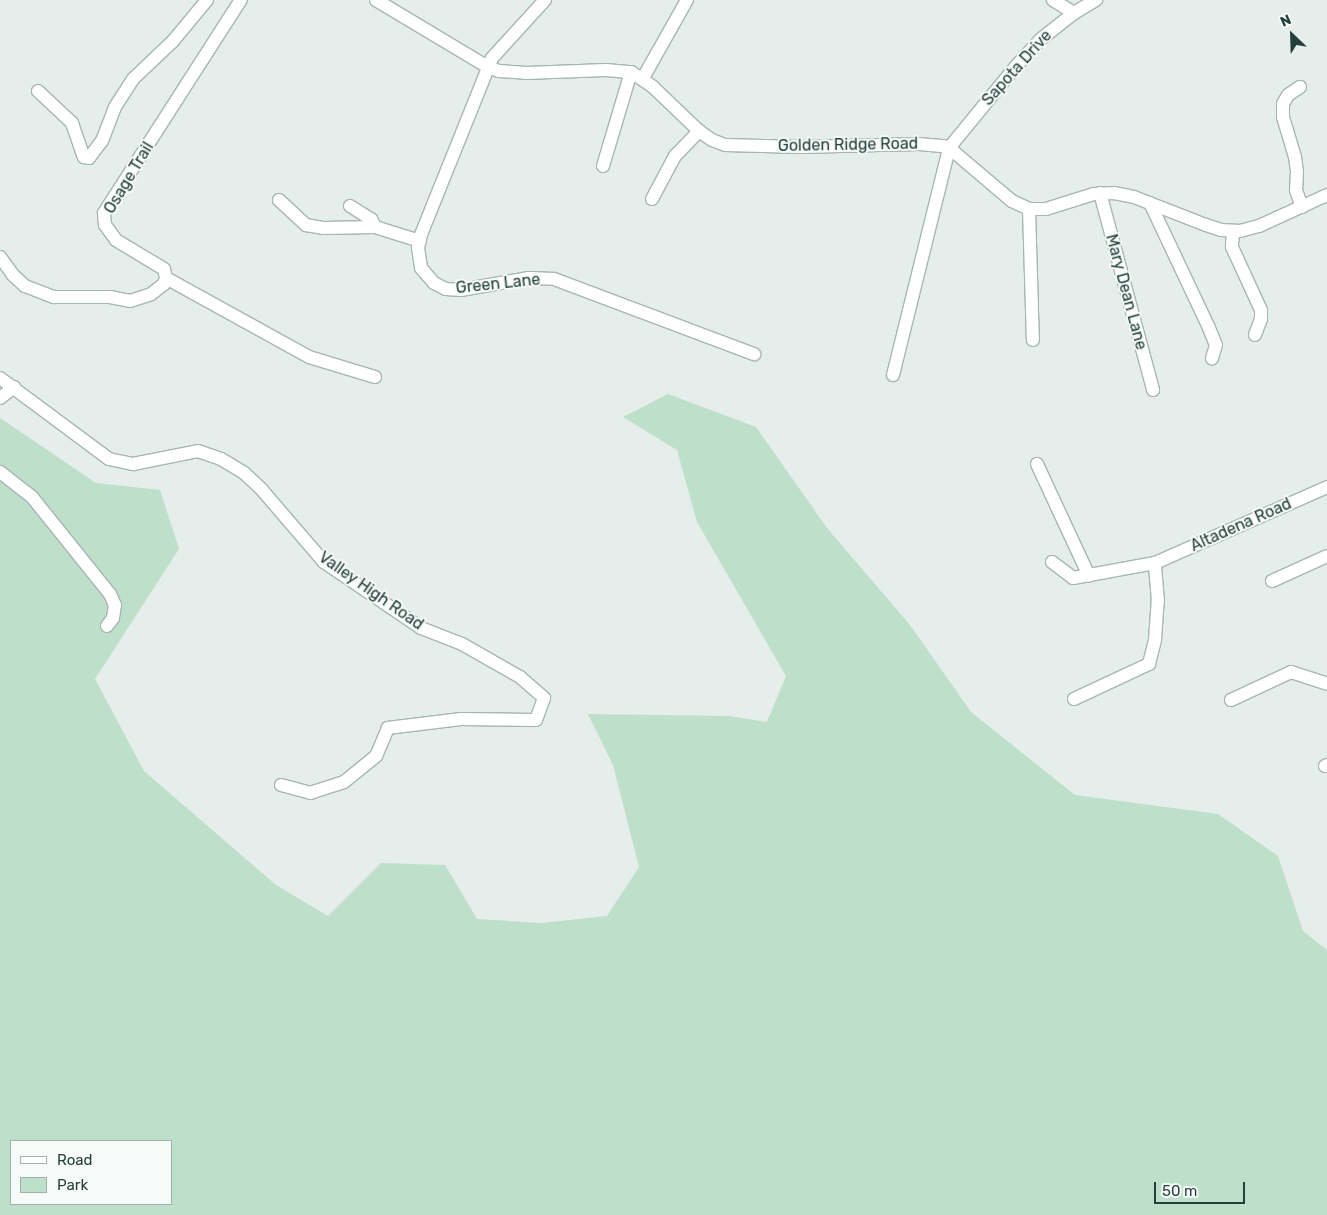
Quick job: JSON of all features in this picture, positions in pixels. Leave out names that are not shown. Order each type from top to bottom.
[{"type":"street","points":[[38,91],[72,123],[84,157],[89,158],[102,141],[115,107],[133,79],[173,40],[207,0]]},
{"type":"street","name":"Osage Trail","points":[[166,278],[166,273],[160,265],[116,240],[105,225],[104,213],[241,0]]},
{"type":"street","name":"Golden Ridge Road","points":[[376,0],[488,67],[499,71],[526,73],[606,70],[631,72],[643,78],[698,131],[716,142],[734,146],[801,147],[919,144],[938,145],[949,148]]},
{"type":"street","name":"Green Lane","points":[[545,0],[500,47],[488,67],[420,241],[418,248],[421,268],[434,283],[446,289],[461,290],[529,278],[554,279],[754,354]]},
{"type":"street","points":[[643,78],[688,0]]},
{"type":"street","points":[[1053,0],[1074,13]]},
{"type":"street","name":"Sapota Drive","points":[[949,148],[1016,66],[1041,39],[1074,13],[1096,0]]},
{"type":"street","points":[[603,166],[631,72]]},
{"type":"street","points":[[1300,87],[1288,95],[1283,104],[1283,116],[1295,158],[1297,172],[1296,190],[1302,207]]},
{"type":"street","points":[[652,199],[675,156],[698,131]]},
{"type":"street","points":[[893,375],[949,148],[1012,201],[1028,209],[1046,209],[1100,193],[1121,194],[1206,225],[1233,231],[1259,226],[1327,194]]},
{"type":"street","name":"Mary Dean Lane","points":[[1100,193],[1153,390]]},
{"type":"street","points":[[279,200],[306,225],[323,228],[375,227],[420,241]]},
{"type":"street","points":[[1150,203],[1216,344],[1212,358]]},
{"type":"street","points":[[350,206],[371,219],[375,227]]},
{"type":"street","points":[[1028,209],[1033,340]]},
{"type":"street","points":[[1233,231],[1232,247],[1261,310],[1261,319],[1256,335]]},
{"type":"street","points":[[0,257],[13,275],[25,286],[54,297],[110,297],[130,302],[151,294],[164,284],[166,278],[309,357],[374,377]]},
{"type":"street","name":"Valley High Road","points":[[0,378],[109,459],[133,464],[198,451],[221,459],[243,472],[262,490],[324,562],[421,628],[462,644],[520,677],[544,698],[536,720],[461,719],[388,728],[376,756],[344,782],[311,793],[281,785]]},
{"type":"street","points":[[0,398],[14,387]]},
{"type":"street","points":[[1037,464],[1088,576],[1074,578],[1052,562]]},
{"type":"street","points":[[0,472],[32,497],[110,594],[115,606],[113,618],[107,626]]},
{"type":"street","name":"Altadena Road","points":[[1088,576],[1155,563],[1327,487]]},
{"type":"street","points":[[1272,582],[1327,556]]},
{"type":"street","points":[[1074,699],[1149,664],[1155,640],[1158,601],[1155,563]]},
{"type":"street","points":[[1231,700],[1291,672],[1327,684]]},
{"type":"green space","points":[[668,394],[756,427],[827,528],[910,625],[971,712],[1075,795],[1218,814],[1278,856],[1303,931],[1327,950],[1327,1215],[0,1215],[0,418],[96,483],[160,490],[179,549],[95,679],[144,771],[276,885],[328,916],[381,863],[445,865],[477,919],[541,923],[607,916],[639,867],[613,765],[588,714],[729,716],[767,722],[786,676],[697,522],[677,450],[623,417]]}]
